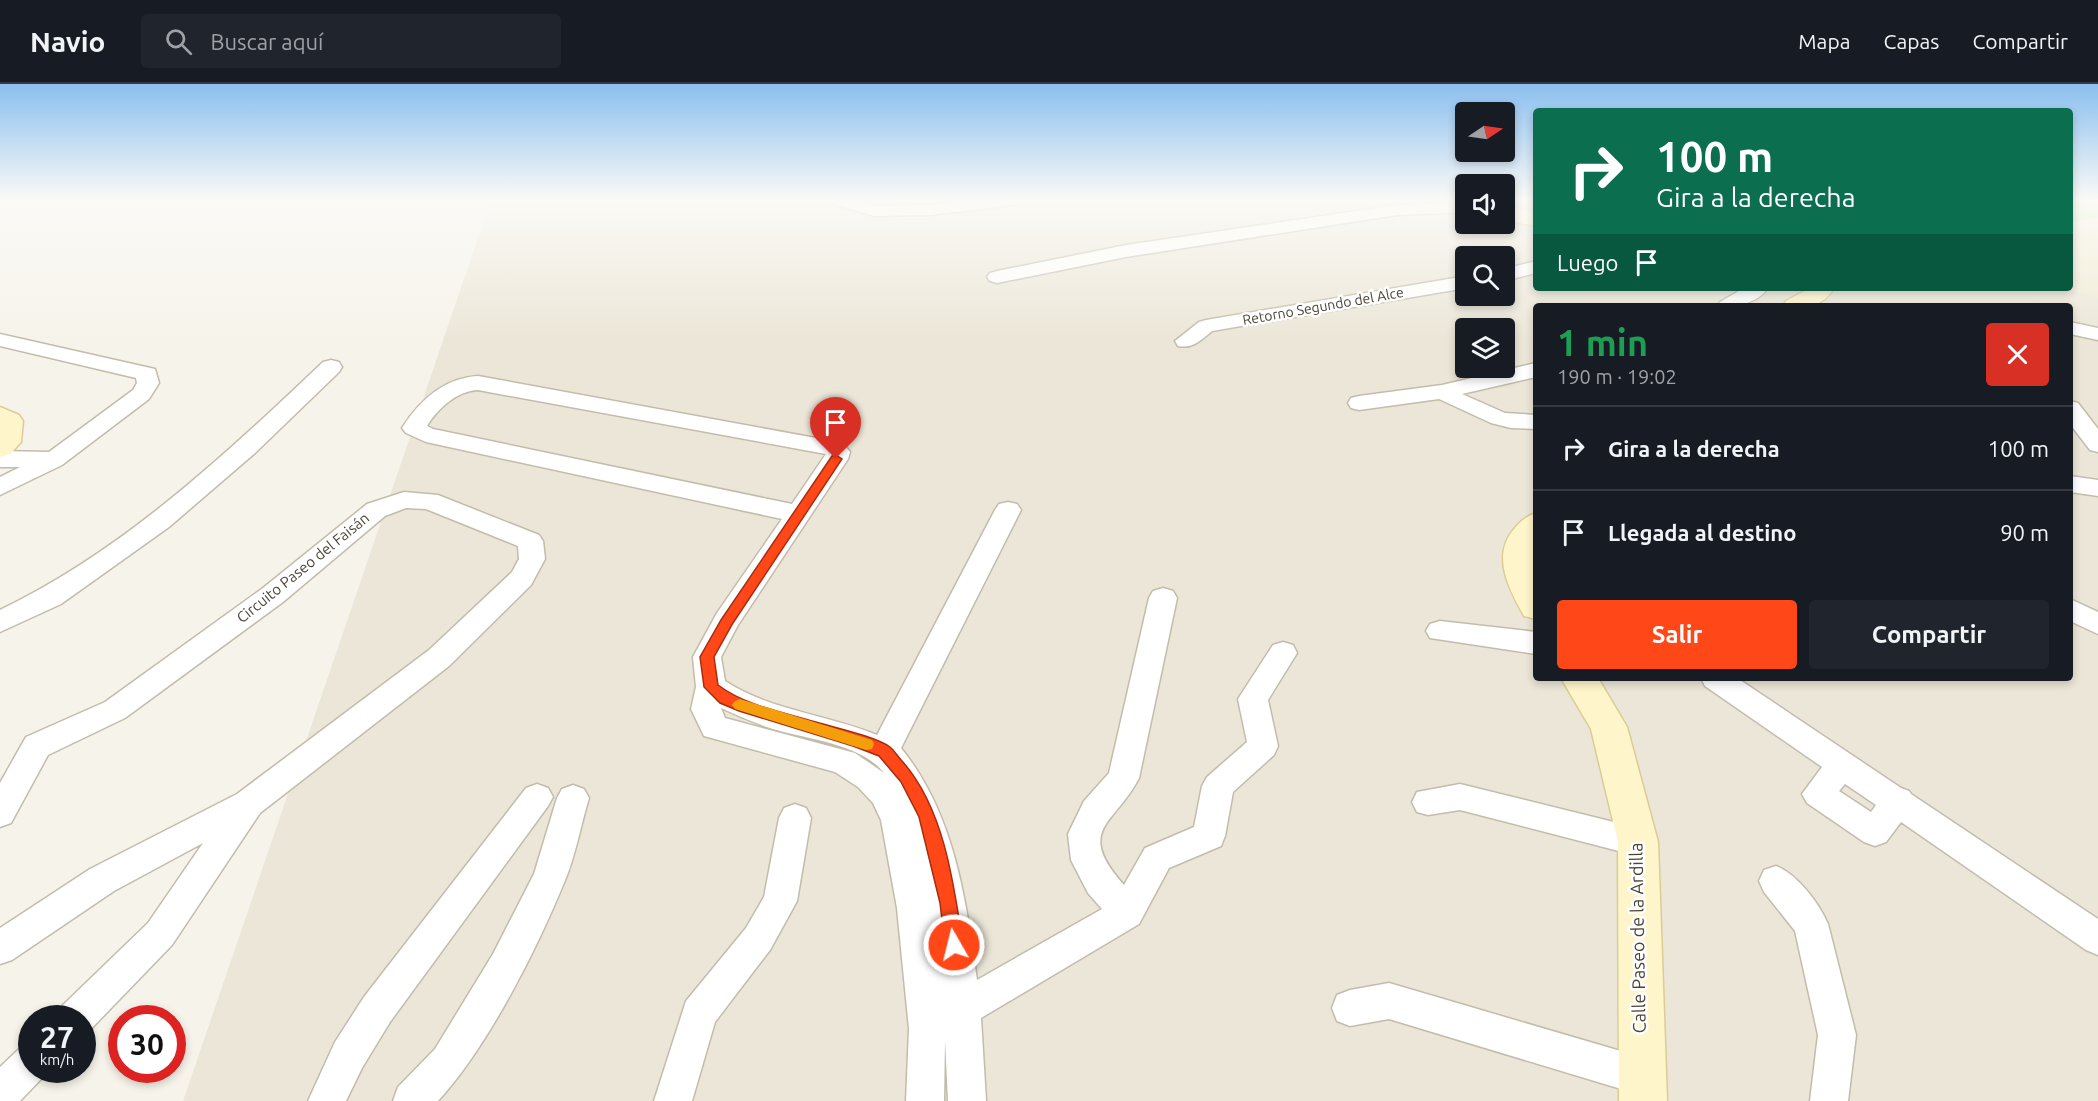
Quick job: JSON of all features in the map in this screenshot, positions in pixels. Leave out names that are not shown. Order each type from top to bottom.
[{"type":"street","points":[[998,277],[1147,247]]},
{"type":"street","points":[[1515,272],[1533,268]]},
{"type":"street","name":"Retorno Segundo del Alce","points":[[1186,341],[1206,327],[1455,284]]},
{"type":"street","points":[[1732,303],[1753,291]]},
{"type":"street","points":[[1801,303],[1820,291]]},
{"type":"street","points":[[2073,329],[2098,334]]},
{"type":"street","points":[[0,340],[147,374],[148,383],[141,394],[54,460],[0,487]]},
{"type":"street","points":[[0,622],[51,597],[160,520],[247,448],[332,367]]},
{"type":"street","points":[[1359,403],[1442,392],[1533,371]]},
{"type":"street","points":[[798,513],[426,435],[414,428],[422,414],[457,387],[473,382],[835,448],[838,452],[836,459],[728,620],[707,657],[711,687],[706,709],[715,727],[862,751],[907,777],[927,816],[948,903],[963,1008],[967,1101]]},
{"type":"street","points":[[1442,392],[1484,414],[1508,421],[1533,422]]},
{"type":"street","points":[[2073,412],[2098,445]]},
{"type":"street","points":[[0,416],[9,421],[7,442],[0,448]]},
{"type":"street","points":[[0,459],[54,460]]},
{"type":"street","points":[[2073,484],[2098,488]]},
{"type":"street","name":"Circuito Paseo del Faisán","points":[[0,813],[37,746],[115,710],[273,595],[376,510],[404,500],[429,501],[530,541],[532,559],[522,578],[439,658],[249,803],[102,880],[0,948]]},
{"type":"street","points":[[925,1101],[927,1029],[914,908],[897,820],[885,794],[869,777],[862,751],[1008,510]]},
{"type":"street","points":[[1530,542],[1520,574],[1533,601]]},
{"type":"street","points":[[1127,913],[1100,882],[1088,860],[1084,834],[1095,811],[1124,778],[1163,598]]},
{"type":"street","points":[[2073,611],[2098,624]]},
{"type":"street","points":[[1440,631],[1533,643]]},
{"type":"street","points":[[927,1029],[1127,913],[1156,858],[1209,836],[1218,786],[1263,746],[1253,699],[1283,653]]},
{"type":"street","name":"Calle Paseo de la Ardilla","points":[[1581,681],[1609,726],[1638,842],[1642,1089]]},
{"type":"street","points":[[1719,681],[1898,800],[2098,939]]},
{"type":"street","points":[[327,1101],[336,1076],[395,984],[489,865],[537,797]]},
{"type":"street","points":[[1428,802],[1460,797],[1638,842]]},
{"type":"street","points":[[412,1101],[448,1062],[506,966],[550,876],[573,798]]},
{"type":"street","name":"Circuito Paseo del Faisán","points":[[89,1005],[160,934],[249,803]]},
{"type":"street","points":[[673,1101],[699,1014],[714,992],[758,939],[780,901],[795,818]]},
{"type":"street","points":[[1776,881],[1811,924],[1837,1035],[1830,1101]]},
{"type":"street","points":[[1350,1008],[1389,1001],[1642,1089]]},
{"type":"street","points":[[0,1094],[18,1076]]},
{"type":"shaded area","points":[[475,247],[1455,247],[1455,306],[1515,306],[1515,247],[1533,247],[1533,291],[2073,291],[2073,247],[2098,247],[2098,1101],[183,1101]]},
{"type":"shaded area","points":[[2073,247],[2098,247],[2098,298],[2073,291]]},
{"type":"slow traffic","points":[[740,705],[866,744]]},
{"type":"route","points":[[836,459],[728,620],[707,657],[711,687],[725,698],[745,707],[857,740],[884,751],[907,777],[927,816],[948,903],[954,945]]}]
